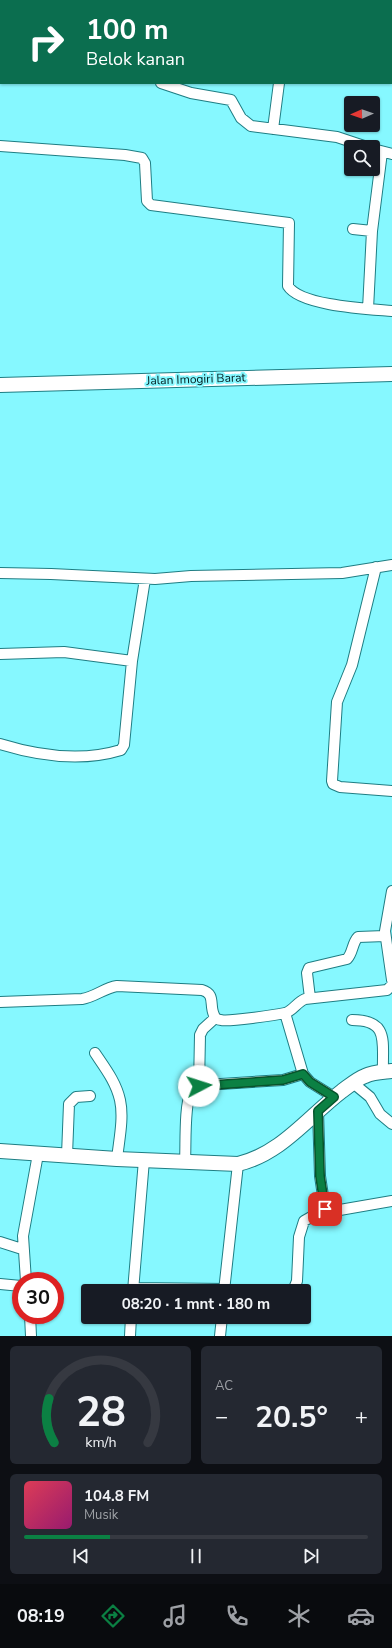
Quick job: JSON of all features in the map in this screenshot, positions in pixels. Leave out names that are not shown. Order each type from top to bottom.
[{"type":"street","points":[[164,84],[191,93],[231,100],[241,118],[251,126],[337,137],[346,140]]},
{"type":"street","points":[[273,129],[279,84]]},
{"type":"street","points":[[0,146],[125,155],[142,158],[146,163],[147,201],[151,206],[289,223],[288,286],[291,291],[307,298],[336,305],[392,311]]},
{"type":"street","points":[[368,309],[372,231],[382,152]]},
{"type":"street","points":[[353,229],[372,231]]},
{"type":"street","name":"Jalan Imogiri Barat","points":[[0,385],[392,374]]},
{"type":"street","points":[[0,573],[59,574],[146,579],[331,573],[392,565]]},
{"type":"street","points":[[376,566],[352,665],[337,702],[332,781],[333,784],[340,787],[392,791]]},
{"type":"street","points":[[0,744],[36,752],[75,757],[121,750],[124,745],[132,661],[146,579]]},
{"type":"street","points":[[0,654],[64,652],[132,661]]},
{"type":"street","points":[[392,891],[385,936],[392,980]]},
{"type":"street","points":[[310,998],[307,973],[309,968],[347,959],[350,955],[355,940],[358,937],[385,936]]},
{"type":"street","points":[[215,1018],[231,1021],[285,1013],[301,1000],[387,990],[392,985]]},
{"type":"street","points":[[0,1002],[82,999],[91,997],[103,990],[117,986],[202,990],[207,991],[211,997],[213,1014],[215,1018]]},
{"type":"street","points":[[285,1013],[303,1074],[310,1082],[334,1097]]},
{"type":"street","points":[[199,1086],[200,1035],[203,1029],[215,1018]]},
{"type":"street","points":[[0,1151],[117,1159],[238,1164],[254,1159],[274,1149],[297,1131],[334,1097],[365,1075],[388,1071],[379,1029],[372,1022],[352,1020]]},
{"type":"street","points":[[95,1053],[110,1074],[120,1100],[121,1114],[117,1159]]},
{"type":"street","points":[[185,1162],[188,1103],[191,1091],[199,1086],[283,1080],[303,1074]]},
{"type":"street","points":[[353,1083],[370,1097],[380,1114],[392,1124]]},
{"type":"street","points":[[67,1155],[69,1104],[76,1097],[90,1096]]},
{"type":"street","points":[[318,1111],[320,1176],[325,1209]]},
{"type":"street","points":[[25,1272],[22,1249],[24,1228],[38,1154]]},
{"type":"street","points":[[133,1284],[144,1160]]},
{"type":"street","points":[[225,1284],[238,1164]]},
{"type":"street","points":[[295,1284],[299,1237],[304,1221],[325,1209],[330,1211],[392,1201]]},
{"type":"street","points":[[0,1242],[22,1249]]},
{"type":"street","points":[[0,1284],[12,1285]]},
{"type":"street","points":[[30,1324],[31,1336]]},
{"type":"street","points":[[130,1336],[131,1324]]},
{"type":"street","points":[[220,1336],[221,1324]]},
{"type":"route","points":[[199,1086],[283,1080],[303,1074],[310,1082],[334,1097],[318,1111],[320,1176],[325,1209]]}]
